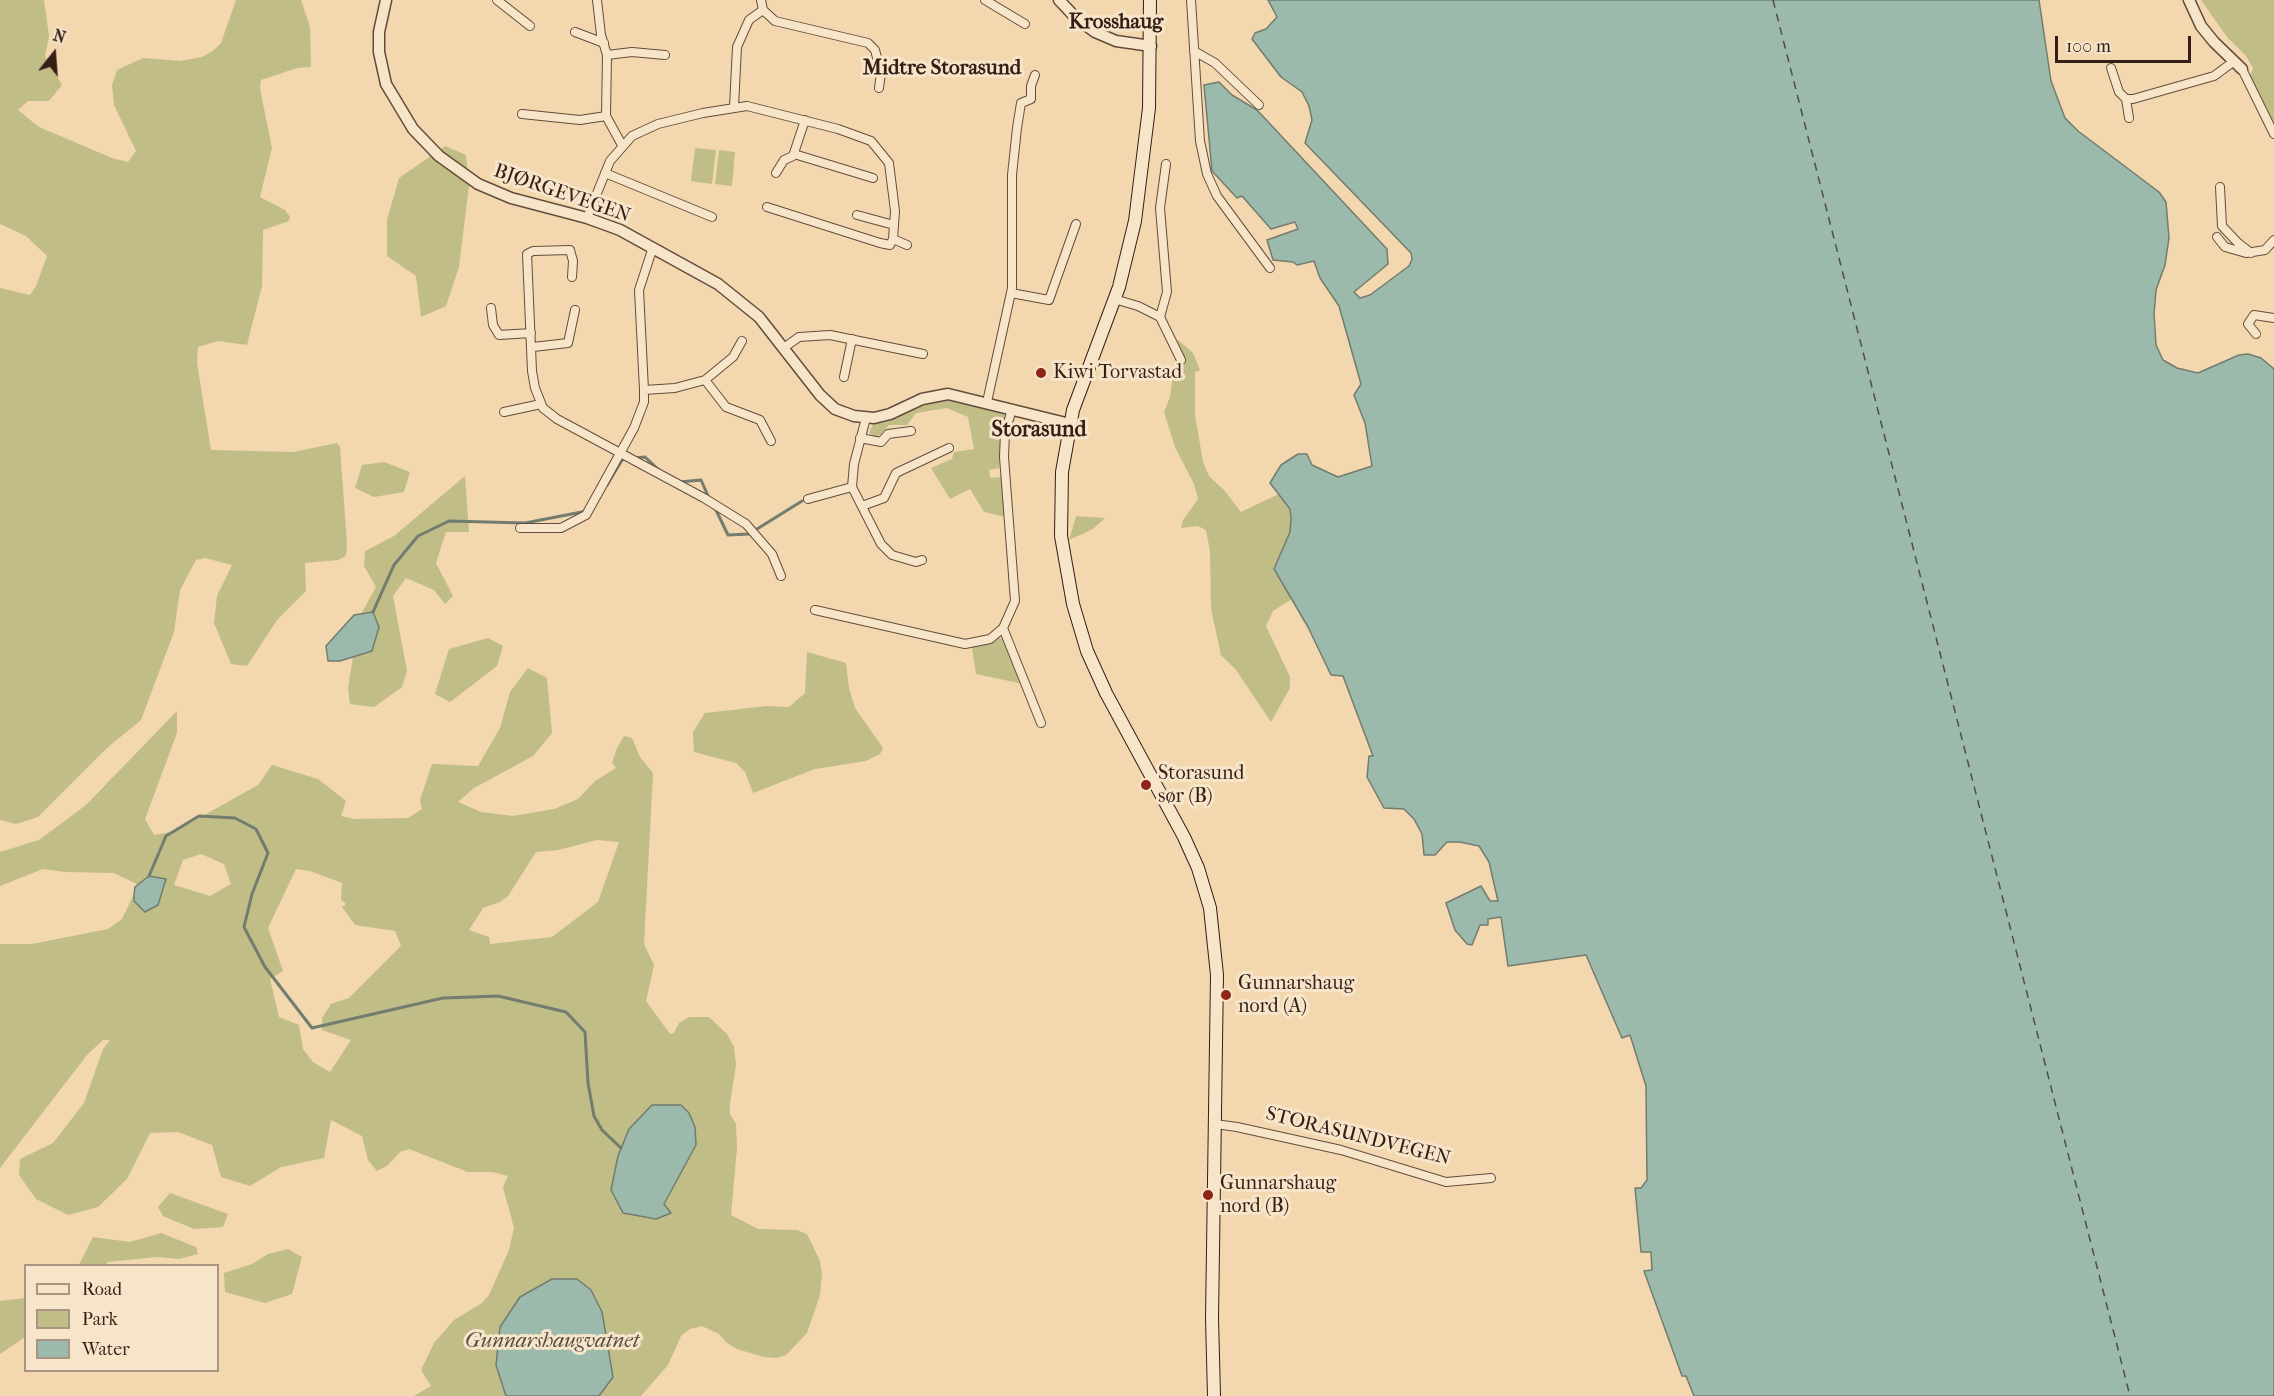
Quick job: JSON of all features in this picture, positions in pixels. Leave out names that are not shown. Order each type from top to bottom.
[{"type":"main road","points":[[1150,0],[1149,108],[1140,191],[1130,243],[1114,299],[1085,371],[1070,424],[1062,472],[1060,515],[1065,570],[1077,620],[1106,693],[1194,858],[1210,908],[1217,975],[1214,1396]]},
{"type":"street","name":"BJØRGEVEGEN","points":[[386,0],[379,32],[382,69],[391,95],[413,129],[439,156],[478,184],[511,198],[587,218],[653,247],[734,295],[759,316],[828,404],[843,412],[866,418],[890,414],[935,396],[961,396],[1070,424]]},
{"type":"street","points":[[498,0],[530,26]]},
{"type":"street","points":[[597,0],[607,55],[606,116],[622,145]]},
{"type":"street","points":[[761,0],[763,10],[781,23],[868,43],[875,50],[880,73],[879,88]]},
{"type":"street","points":[[985,0],[1025,24]]},
{"type":"street","points":[[1059,0],[1076,18],[1106,37],[1151,46]]},
{"type":"street","points":[[1191,0],[1200,141],[1210,183],[1270,268]]},
{"type":"street","points":[[2189,0],[2201,26],[2237,65],[2274,134]]},
{"type":"street","points":[[734,107],[738,44],[749,20],[763,10]]},
{"type":"street","points":[[575,32],[604,43]]},
{"type":"street","points":[[1194,51],[1215,63],[1259,105]]},
{"type":"street","points":[[607,55],[632,52],[665,55]]},
{"type":"street","points":[[2126,99],[2214,76],[2237,65]]},
{"type":"street","points":[[2111,68],[2119,92],[2126,99],[2128,118]]},
{"type":"street","points":[[987,402],[1011,293],[1014,151],[1021,104],[1031,99],[1031,86],[1035,75]]},
{"type":"street","points":[[587,218],[605,172],[622,145],[632,136],[658,124],[734,107],[761,109],[860,135],[889,162],[893,184],[894,225],[890,245],[767,207]]},
{"type":"street","points":[[522,114],[580,120],[606,116]]},
{"type":"street","points":[[776,173],[784,160],[794,154],[804,120]]},
{"type":"street","points":[[794,154],[873,178]]},
{"type":"street","points":[[1160,317],[1167,292],[1160,208],[1166,164]]},
{"type":"street","points":[[605,172],[712,218]]},
{"type":"street","points":[[2220,188],[2222,226],[2251,253]]},
{"type":"street","points":[[857,215],[894,225]]},
{"type":"street","points":[[1011,293],[1049,300],[1076,224]]},
{"type":"street","points":[[2217,237],[2225,247],[2234,252],[2251,253],[2265,249],[2274,240]]},
{"type":"street","points":[[893,239],[907,245]]},
{"type":"street","points":[[520,528],[561,528],[578,521],[594,504],[640,416],[644,390],[638,305],[644,269],[653,247]]},
{"type":"street","points":[[572,277],[573,261],[570,250],[528,252],[526,262],[533,347],[532,370],[541,404],[557,419],[704,498],[746,524],[772,554],[781,576]]},
{"type":"street","points":[[1114,299],[1138,306],[1160,317],[1181,360]]},
{"type":"street","points":[[491,308],[493,325],[499,335],[531,333]]},
{"type":"street","points":[[533,347],[568,343],[575,310]]},
{"type":"street","points":[[2256,334],[2248,324],[2254,315],[2274,318]]},
{"type":"street","points":[[785,347],[799,337],[813,334],[852,339],[923,354]]},
{"type":"street","points":[[844,377],[852,339]]},
{"type":"street","points":[[644,390],[675,388],[705,380],[733,357],[742,341]]},
{"type":"street","points":[[705,380],[726,407],[760,420],[771,441]]},
{"type":"street","points":[[504,412],[541,404]]},
{"type":"street","points":[[815,610],[965,644],[990,639],[1003,628],[1015,601],[1004,457],[1005,433],[1012,409]]},
{"type":"street","points":[[866,418],[854,464],[852,487],[881,544],[892,555],[916,562],[922,560]]},
{"type":"street","points":[[861,438],[881,442],[888,434],[911,431]]},
{"type":"street","points":[[862,507],[884,498],[896,473],[949,448]]},
{"type":"street","points":[[808,500],[852,487]]},
{"type":"street","points":[[1003,628],[1041,723]]},
{"type":"street","name":"STORASUNDVEGEN","points":[[1215,1124],[1237,1126],[1333,1148],[1446,1182],[1491,1178]]},
{"type":"green space","points":[[0,0],[44,0],[49,36],[45,56],[62,85],[49,101],[28,101],[18,110],[39,127],[112,158],[128,162],[136,151],[114,105],[112,85],[117,70],[143,58],[180,61],[202,57],[213,51],[221,43],[236,0],[301,0],[310,27],[311,67],[297,68],[261,80],[260,89],[272,148],[260,197],[285,210],[290,217],[289,221],[263,230],[262,286],[247,345],[218,341],[198,347],[197,363],[211,450],[293,452],[337,443],[340,447],[347,544],[346,556],[338,560],[305,563],[306,591],[277,620],[247,666],[231,664],[214,623],[217,596],[232,565],[205,558],[196,560],[180,590],[174,632],[141,720],[107,748],[38,817],[16,824],[0,820],[0,288],[30,295],[36,286],[47,256],[26,236],[0,224]]},
{"type":"green space","points":[[2201,0],[2274,0],[2274,138],[2247,84],[2253,68],[2246,56],[2227,37]]},
{"type":"green space","points":[[445,146],[466,155],[469,185],[459,267],[446,306],[421,317],[416,276],[387,256],[387,220],[399,178]]},
{"type":"green space","points":[[695,148],[716,150],[712,184],[691,181]]},
{"type":"green space","points":[[719,150],[735,152],[732,186],[715,184]]},
{"type":"green space","points":[[1178,340],[1193,353],[1200,370],[1195,372],[1195,415],[1203,462],[1209,476],[1224,490],[1241,512],[1279,494],[1290,509],[1290,532],[1274,569],[1292,599],[1273,611],[1266,626],[1290,677],[1290,688],[1271,722],[1236,670],[1221,655],[1211,609],[1210,551],[1206,530],[1198,526],[1181,528],[1183,520],[1198,499],[1194,484],[1175,447],[1164,412],[1170,397]]},
{"type":"green space","points":[[944,398],[997,410],[1006,416],[999,468],[989,470],[990,478],[1002,477],[1006,517],[984,512],[970,489],[950,499],[931,468],[952,459],[954,452],[974,449],[968,417],[947,408],[916,413],[907,425],[889,425],[877,438],[869,433],[873,424]]},
{"type":"green space","points":[[384,462],[410,472],[404,492],[374,497],[355,488],[362,465]]},
{"type":"green space","points":[[465,476],[469,532],[446,532],[436,563],[453,596],[445,604],[434,590],[406,578],[393,596],[407,671],[402,687],[374,707],[350,704],[348,688],[353,657],[371,651],[373,612],[361,614],[376,587],[364,566],[365,551],[394,536]]},
{"type":"green space","points":[[1076,516],[1105,518],[1093,529],[1069,540]]},
{"type":"green space","points":[[488,638],[503,646],[497,666],[450,702],[435,694],[449,649]]},
{"type":"green space","points":[[999,638],[1004,639],[1023,684],[976,674],[972,647]]},
{"type":"green space","points":[[807,652],[846,663],[849,688],[855,708],[883,748],[880,754],[866,761],[815,769],[753,793],[745,772],[736,763],[694,752],[693,732],[705,713],[767,706],[789,707],[805,693]]},
{"type":"green space","points":[[528,668],[547,678],[552,733],[533,756],[474,788],[458,802],[481,812],[513,816],[554,809],[578,799],[595,781],[616,768],[612,763],[624,736],[632,738],[640,757],[653,773],[644,944],[654,965],[646,1001],[670,1034],[674,1033],[679,1023],[689,1017],[709,1017],[727,1034],[734,1047],[736,1065],[730,1103],[730,1114],[736,1124],[737,1148],[731,1215],[758,1229],[797,1230],[807,1234],[820,1261],[822,1274],[820,1295],[807,1333],[786,1355],[777,1358],[764,1357],[737,1349],[719,1334],[702,1326],[690,1329],[681,1336],[668,1365],[641,1396],[599,1396],[613,1377],[602,1312],[496,1365],[506,1396],[414,1396],[431,1386],[421,1370],[434,1343],[454,1320],[482,1303],[489,1295],[509,1250],[514,1228],[503,1187],[508,1176],[492,1172],[468,1172],[409,1149],[400,1152],[387,1166],[377,1171],[368,1160],[362,1136],[331,1120],[324,1158],[281,1167],[250,1186],[221,1177],[212,1145],[178,1132],[150,1133],[127,1179],[98,1207],[68,1215],[36,1199],[19,1175],[20,1159],[53,1143],[84,1103],[103,1049],[110,1040],[103,1040],[87,1055],[0,1168],[0,944],[32,944],[108,929],[122,919],[134,894],[134,901],[165,879],[149,876],[139,885],[114,873],[43,869],[0,886],[0,852],[39,840],[86,805],[177,711],[177,733],[145,819],[154,835],[176,831],[258,785],[272,765],[318,779],[346,801],[341,816],[354,819],[408,818],[422,809],[420,800],[432,764],[478,766],[500,728],[510,692]],"holes":[[[597,840],[619,842],[598,902],[552,937],[490,944],[489,937],[469,930],[483,908],[500,902],[508,896],[536,852],[558,850]],[[201,854],[224,864],[231,884],[210,896],[174,885],[183,860]],[[296,869],[310,871],[342,883],[341,900],[346,904],[342,907],[355,925],[395,931],[401,946],[349,998],[331,1004],[322,1018],[322,1030],[351,1040],[330,1072],[313,1062],[303,1049],[299,1025],[279,1017],[270,979],[283,971],[268,928]],[[629,1129],[696,1145],[664,1205],[671,1213],[656,1219],[623,1213],[611,1190],[618,1156]]]},
{"type":"green space","points":[[170,1193],[228,1214],[223,1227],[194,1229],[163,1216],[158,1207]]},
{"type":"green space","points":[[161,1233],[196,1247],[198,1254],[179,1259],[158,1257],[107,1262],[107,1264],[80,1264],[93,1237],[130,1242]]},
{"type":"green space","points":[[288,1249],[302,1257],[292,1294],[265,1303],[225,1292],[224,1273],[252,1264],[268,1254]]},
{"type":"green space","points":[[24,1298],[24,1338],[0,1354],[0,1301]]},
{"type":"water","points":[[1268,0],[2039,0],[2051,81],[2065,118],[2078,131],[2159,192],[2166,202],[2169,238],[2165,265],[2156,290],[2154,314],[2156,345],[2163,360],[2177,368],[2198,373],[2239,355],[2248,354],[2261,358],[2274,369],[2274,1396],[1694,1396],[1686,1376],[1682,1376],[1644,1271],[1652,1270],[1651,1252],[1641,1252],[1635,1188],[1641,1188],[1647,1180],[1646,1086],[1630,1035],[1622,1038],[1586,955],[1508,966],[1501,917],[1488,919],[1488,925],[1480,925],[1472,945],[1467,944],[1455,930],[1446,903],[1481,886],[1490,901],[1498,901],[1489,862],[1479,846],[1460,842],[1447,842],[1435,855],[1424,855],[1422,834],[1414,819],[1404,809],[1384,808],[1367,777],[1369,756],[1373,756],[1343,676],[1331,675],[1308,627],[1274,569],[1290,532],[1291,518],[1290,509],[1270,483],[1281,465],[1298,454],[1307,454],[1312,465],[1338,477],[1372,466],[1365,423],[1354,395],[1361,384],[1339,306],[1320,278],[1314,261],[1297,265],[1293,262],[1273,260],[1267,240],[1298,229],[1295,222],[1271,229],[1242,196],[1237,198],[1212,171],[1204,85],[1219,82],[1232,95],[1257,110],[1387,249],[1388,264],[1354,292],[1360,298],[1370,295],[1409,266],[1412,259],[1411,253],[1305,143],[1312,120],[1309,106],[1302,92],[1281,77],[1252,39],[1255,33],[1266,29],[1277,17]]},
{"type":"water","points":[[373,612],[379,627],[372,651],[340,661],[328,661],[326,646],[354,615]]},
{"type":"water","points":[[149,876],[166,879],[158,905],[145,912],[134,901],[134,894],[135,887]]},
{"type":"water","points":[[652,1105],[681,1105],[689,1113],[695,1127],[696,1145],[664,1204],[671,1213],[656,1219],[623,1213],[611,1190],[618,1156],[629,1129]]},
{"type":"water","name":"Gunnarshaugvatnet","points":[[552,1279],[577,1279],[591,1290],[602,1312],[613,1377],[599,1396],[506,1396],[496,1365],[500,1327],[520,1297]]},
{"type":"waterway","points":[[634,458],[645,457],[659,470]]},
{"type":"waterway","points":[[607,485],[622,460],[625,459]]},
{"type":"waterway","points":[[679,482],[701,480],[709,498]]},
{"type":"waterway","points":[[714,506],[728,535],[749,534],[802,501]]},
{"type":"waterway","points":[[373,612],[394,565],[418,536],[449,521],[525,523],[587,511]]},
{"type":"waterway","points":[[149,876],[166,836],[199,816],[235,818],[256,829],[268,853],[252,894],[244,927],[265,967],[312,1028],[443,998],[498,996],[566,1012],[585,1032],[588,1083],[594,1116],[602,1130],[621,1148]]},
{"type":"ferry route","points":[[1773,0],[2130,1396]]},
{"type":"place","name":"Kiwi Torvastad","points":[[1041,373]]},
{"type":"place","name":"Storasund sør (B)","points":[[1146,785]]},
{"type":"place","name":"Gunnarshaug nord (A)","points":[[1226,995]]},
{"type":"place","name":"Gunnarshaug nord (B)","points":[[1208,1195]]},
{"type":"district","name":"Krosshaug","points":[[1116,23]]},
{"type":"district","name":"Midtre Storasund","points":[[942,69]]},
{"type":"district","name":"Storasund","points":[[1039,431]]}]
